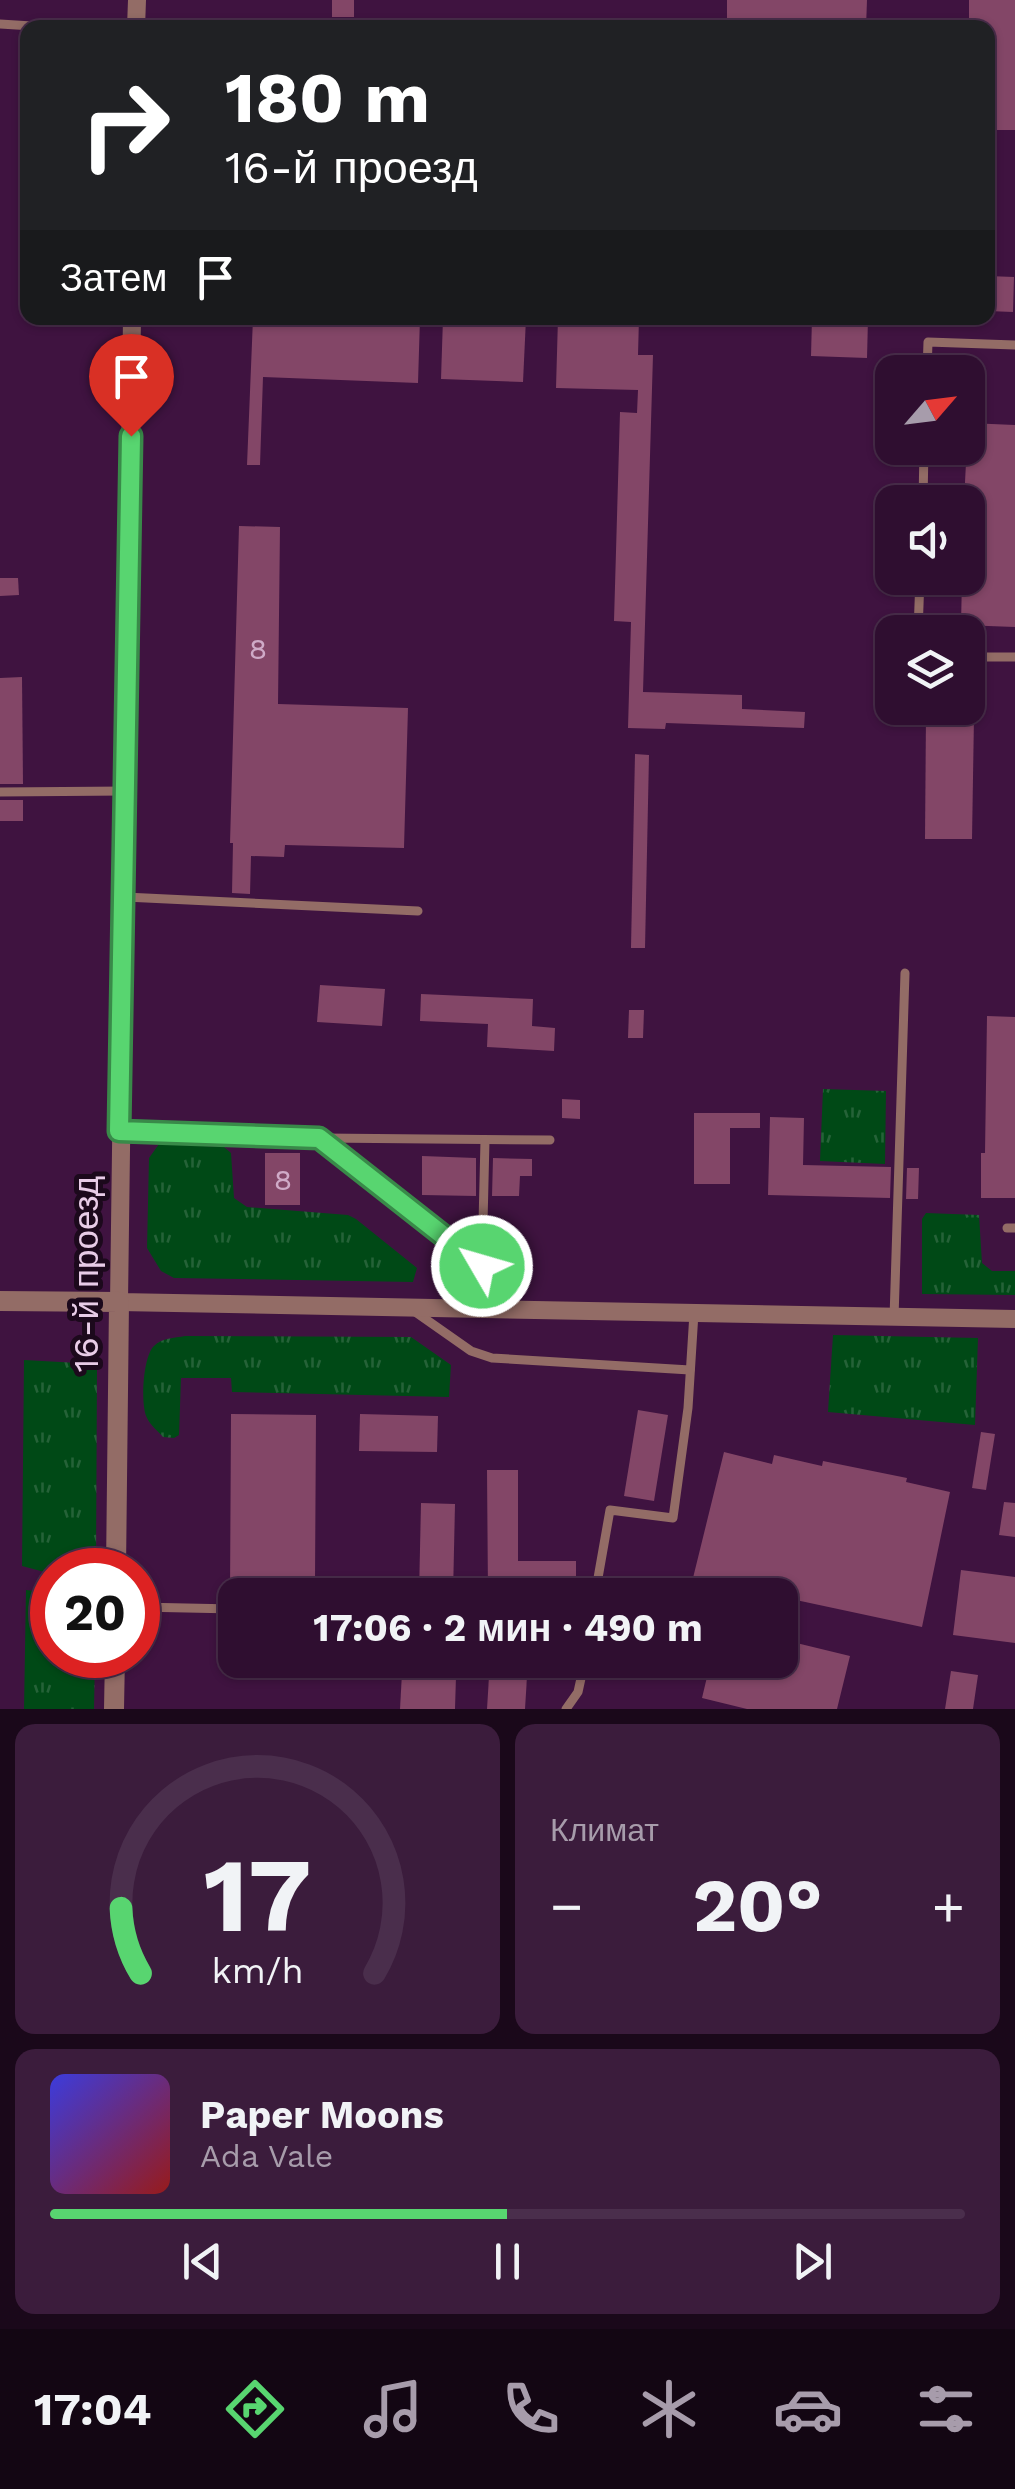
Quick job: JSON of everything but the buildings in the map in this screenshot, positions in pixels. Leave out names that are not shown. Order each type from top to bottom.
[{"type":"street","name":"16-й проезд","points":[[116,1548],[132,325]]},
{"type":"street","points":[[0,1300],[1015,1319]]},
{"type":"street","points":[[114,1709],[115,1678]]},
{"type":"lane","points":[[928,355],[928,342],[1015,345]]},
{"type":"lane","points":[[985,657],[1015,657]]},
{"type":"lane","points":[[0,792],[126,791]]},
{"type":"lane","points":[[124,897],[418,911]]},
{"type":"lane","points":[[894,1318],[905,973]]},
{"type":"lane","points":[[119,1131],[550,1140]]},
{"type":"lane","points":[[319,1138],[482,1266]]},
{"type":"lane","points":[[482,1309],[485,1140]]},
{"type":"lane","points":[[408,1306],[471,1351],[492,1358],[690,1370]]},
{"type":"lane","points":[[597,1578],[610,1510],[673,1518],[694,1313]]},
{"type":"lane","points":[[160,1607],[218,1609]]},
{"type":"lane","points":[[566,1709],[578,1692],[581,1678]]},
{"type":"green space","points":[[823,1089],[886,1091],[885,1164],[820,1161]]},
{"type":"green space","points":[[159,1144],[224,1147],[231,1153],[234,1198],[247,1207],[348,1215],[417,1268],[413,1282],[174,1278],[161,1271],[147,1248],[149,1158]]},
{"type":"green space","points":[[926,1213],[979,1215],[982,1263],[992,1271],[1015,1271],[1015,1295],[922,1294],[922,1219]]},
{"type":"green space","points":[[833,1335],[978,1338],[975,1425],[828,1412]]},
{"type":"green space","points":[[185,1336],[411,1337],[451,1365],[449,1397],[232,1392],[231,1378],[181,1378],[179,1435],[163,1437],[145,1412],[147,1360],[157,1343]]},
{"type":"green space","points":[[24,1360],[97,1364],[96,1548],[30,1548],[30,1568],[22,1566]]},
{"type":"green space","points":[[26,1590],[30,1590],[30,1678],[95,1678],[94,1709],[24,1709]]},
{"type":"route","points":[[131,436],[119,1131],[319,1138],[482,1266]]}]
